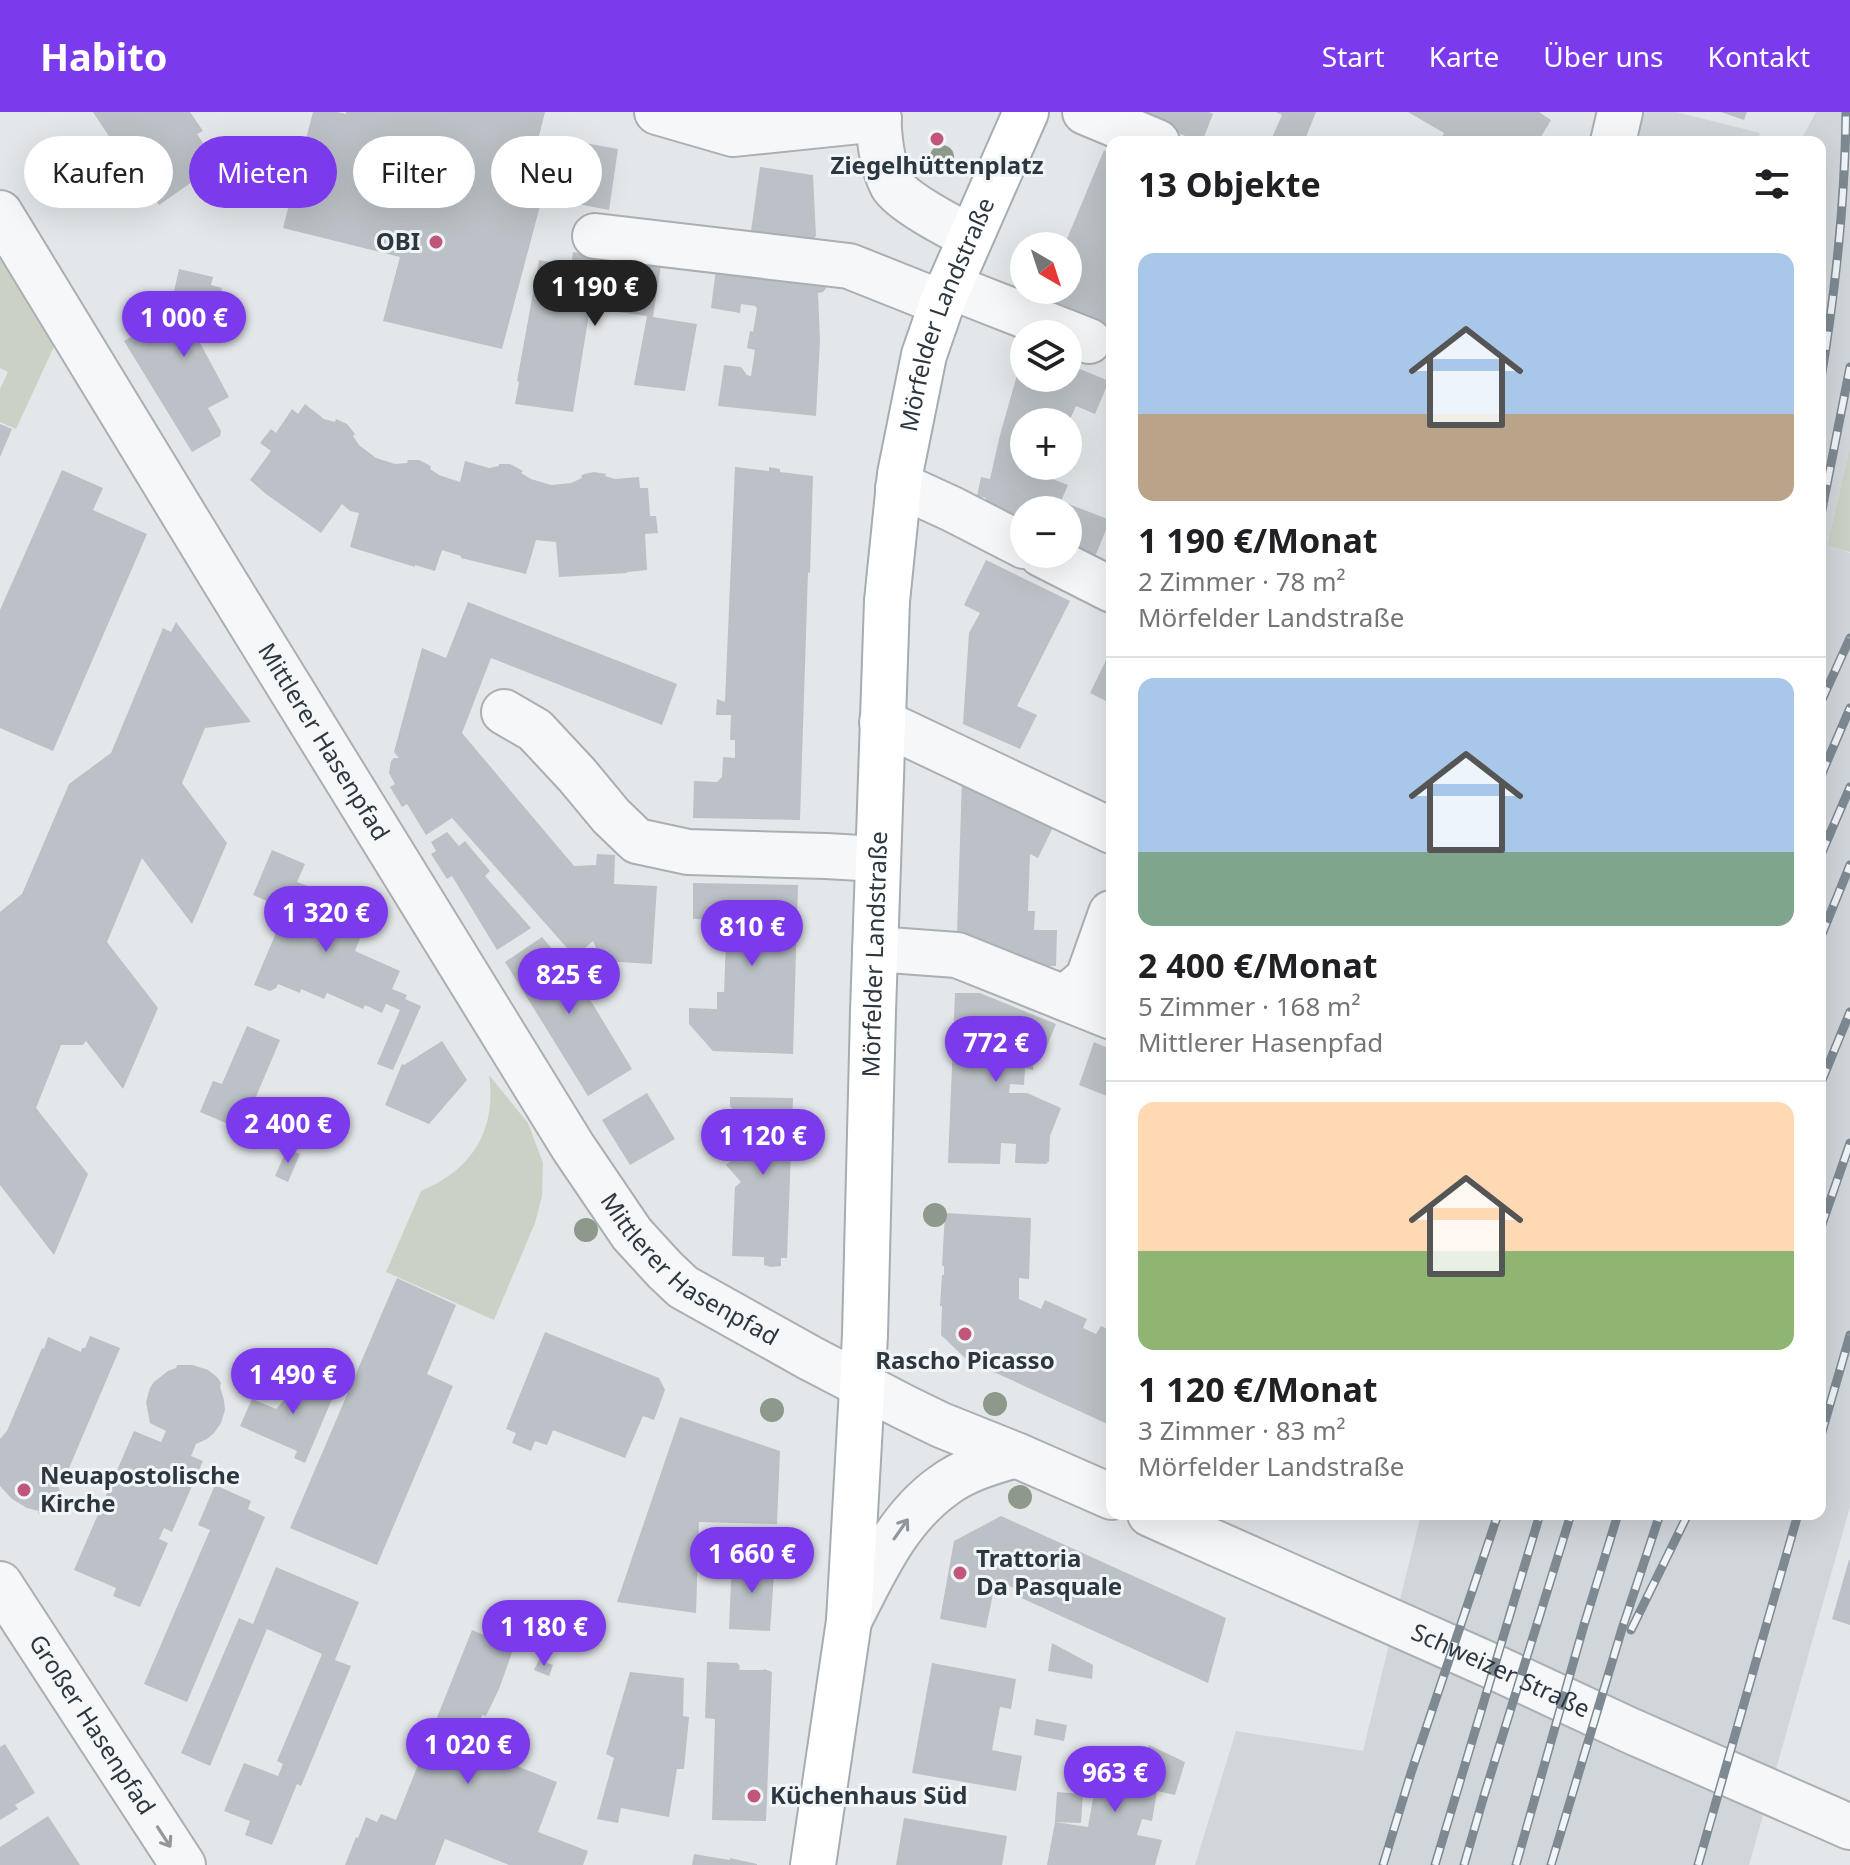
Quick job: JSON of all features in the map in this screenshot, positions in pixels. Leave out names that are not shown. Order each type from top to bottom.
[{"type":"main road","name":"Mörfelder Landstraße","points":[[813,1865],[849,1621],[863,1387],[887,601],[898,488],[924,355],[945,295],[1026,112]]},
{"type":"street","points":[[657,112],[733,134],[879,116],[882,152],[893,188],[926,213],[970,236]]},
{"type":"street","points":[[1085,112],[1143,136]]},
{"type":"street","points":[[1614,136],[1620,112]]},
{"type":"street","name":"Mittlerer Hasenpfad","points":[[0,213],[557,1121],[632,1234],[683,1287],[863,1387]]},
{"type":"street","points":[[595,236],[849,266],[1089,341]]},
{"type":"street","points":[[898,488],[904,487],[940,503],[1010,539]]},
{"type":"street","points":[[1069,568],[1106,587]]},
{"type":"street","points":[[504,712],[535,730],[637,841],[688,852],[878,859]]},
{"type":"street","points":[[882,722],[1106,828]]},
{"type":"street","points":[[1065,998],[1088,978],[1106,927]]},
{"type":"street","points":[[875,949],[957,955],[1106,1015]]},
{"type":"street","points":[[863,1387],[941,1425],[1106,1494]]},
{"type":"street","points":[[849,1621],[876,1567],[916,1509],[944,1484],[975,1468],[1016,1455]]},
{"type":"street","name":"Schweizer Straße","points":[[1163,1520],[1850,1827]]},
{"type":"street","name":"Großer Hasenpfad","points":[[0,1584],[183,1865]]},
{"type":"shaded area","points":[[1598,112],[1676,112],[1760,133],[1759,136],[1591,136]]},
{"type":"shaded area","points":[[1816,112],[1850,112],[1850,447],[1827,544],[1850,553],[1850,1507],[1749,1865],[1195,1865],[1236,1731],[1363,1751],[1420,1520],[1826,1520],[1826,136],[1803,136]]},
{"type":"shaded area","points":[[0,247],[57,340],[16,429],[0,422],[0,389],[8,372],[0,368]]},
{"type":"shaded area","points":[[1850,447],[1850,552],[1827,545]]},
{"type":"shaded area","points":[[489,1075],[528,1123],[543,1163],[542,1196],[535,1223],[494,1320],[386,1272],[421,1191],[454,1172],[477,1146],[489,1113]]},
{"type":"building","points":[[93,112],[190,112],[203,131],[198,136],[189,136],[189,184],[173,195],[173,136],[109,136]]},
{"type":"building","name":"OBI","points":[[313,112],[545,112],[539,136],[491,136],[491,208],[539,208],[502,349],[383,321],[400,257],[283,228],[288,208],[337,208],[337,136],[307,136]]},
{"type":"building","points":[[1127,112],[1213,114],[1204,136],[1185,136]]},
{"type":"building","points":[[1276,112],[1316,112],[1306,136],[1273,136],[1282,115]]},
{"type":"building","points":[[1408,112],[1539,112],[1551,120],[1542,136],[1442,136],[1444,133]]},
{"type":"building","points":[[1721,112],[1747,112],[1744,120]]},
{"type":"building","points":[[602,146],[618,149],[609,210],[599,208],[602,208]]},
{"type":"building","points":[[1104,150],[1106,151],[1106,329],[1046,304],[1082,304],[1082,232],[1070,232]]},
{"type":"building","points":[[760,167],[813,175],[816,236],[813,239],[751,231]]},
{"type":"building","points":[[573,252],[661,265],[653,317],[697,324],[685,391],[634,385],[647,316],[590,308],[573,412],[515,404],[539,260],[571,266]]},
{"type":"building","points":[[717,262],[827,284],[823,292],[818,293],[820,341],[816,416],[718,406],[724,365],[741,367],[751,376],[755,350],[747,348],[757,308],[741,304],[740,313],[711,308]]},
{"type":"building","points":[[179,269],[213,277],[211,285],[222,288],[211,333],[199,341],[229,397],[208,408],[221,431],[220,436],[192,452],[124,341],[175,311],[171,305]]},
{"type":"building","points":[[1082,370],[1106,380],[1106,388],[1095,414],[1076,406],[1010,408],[1010,480],[1055,480],[1068,485],[1063,496],[1010,496],[1010,523],[983,510],[986,498],[977,496],[981,477],[990,479],[1012,392],[1082,392]]},
{"type":"building","points":[[305,404],[324,419],[335,422],[336,419],[347,424],[359,445],[376,458],[395,464],[419,460],[439,475],[460,482],[465,461],[489,468],[510,464],[531,479],[551,485],[571,483],[584,474],[594,472],[615,479],[639,477],[640,488],[648,488],[650,516],[656,516],[658,533],[645,534],[647,570],[559,577],[556,542],[536,540],[526,574],[461,558],[442,550],[435,571],[415,567],[350,547],[359,513],[350,511],[342,504],[321,533],[250,480],[271,451],[260,443],[271,429],[276,433],[292,409],[298,414]]},
{"type":"building","points":[[0,424],[12,429],[0,457]]},
{"type":"building","points":[[735,467],[769,471],[769,467],[780,469],[780,472],[813,476],[800,820],[693,818],[694,781],[717,782],[722,777],[723,757],[735,758],[735,740],[730,740],[731,715],[716,715],[717,699],[725,702]]},
{"type":"building","points":[[62,470],[103,488],[93,510],[147,534],[53,751],[0,728],[0,610]]},
{"type":"building","points":[[1082,509],[1106,518],[1106,530],[1092,564],[1082,560]]},
{"type":"building","points":[[986,560],[1070,601],[1017,706],[1037,715],[1020,749],[963,724],[969,633],[980,613],[964,605]]},
{"type":"building","points":[[468,602],[677,684],[662,725],[491,658],[462,733],[574,866],[596,865],[597,854],[615,855],[614,884],[657,886],[652,964],[602,961],[593,941],[575,957],[452,818],[426,835],[407,804],[402,807],[390,787],[395,784],[389,773],[391,761],[399,758],[394,752],[422,648],[446,658]]},
{"type":"building","points":[[176,622],[251,722],[205,728],[182,783],[227,843],[192,924],[142,858],[107,942],[158,1008],[123,1089],[86,1041],[83,1045],[61,1045],[36,1108],[88,1174],[54,1255],[0,1185],[0,912],[22,894],[69,784],[111,753],[163,628],[171,632]]},
{"type":"building","points":[[1106,660],[1106,701],[1090,693]]},
{"type":"building","points":[[962,777],[1058,817],[1038,858],[1030,854],[1028,911],[1035,911],[1034,930],[1057,930],[1056,966],[1032,966],[957,934]]},
{"type":"building","points":[[447,832],[459,846],[465,841],[490,871],[485,876],[531,928],[497,950],[452,876],[447,879],[431,854],[436,851],[431,842]]},
{"type":"building","points":[[272,850],[305,864],[297,882],[340,898],[330,923],[361,936],[355,951],[400,971],[392,989],[407,995],[405,999],[421,1006],[393,1070],[377,1064],[400,1010],[386,1004],[382,1013],[365,1005],[363,1009],[327,993],[324,999],[278,984],[270,991],[254,985],[286,909],[253,895]]},
{"type":"building","points":[[693,883],[798,885],[793,1054],[713,1051],[689,1024],[689,1008],[717,1009],[717,992],[724,992],[727,925],[722,920],[693,919]]},
{"type":"building","points":[[542,937],[577,978],[632,1069],[588,1096],[505,962]]},
{"type":"building","points":[[955,993],[980,993],[1056,1024],[1046,1048],[1041,1050],[1025,1043],[1024,1055],[1034,1055],[1033,1070],[1025,1068],[1024,1085],[1010,1084],[1009,1093],[1027,1093],[1061,1108],[1050,1136],[1049,1161],[1046,1164],[1015,1163],[1016,1144],[1001,1143],[1000,1164],[948,1163]]},
{"type":"building","points":[[247,1026],[280,1040],[242,1130],[200,1112],[213,1081],[222,1084]]},
{"type":"building","points":[[442,1041],[467,1080],[429,1124],[385,1105],[402,1064]]},
{"type":"building","points":[[1094,1042],[1106,1047],[1106,1096],[1079,1085]]},
{"type":"building","points":[[647,1093],[675,1139],[630,1165],[602,1120]]},
{"type":"building","points":[[730,1097],[793,1098],[792,1128],[799,1128],[798,1150],[791,1150],[787,1258],[781,1258],[781,1266],[764,1265],[764,1257],[732,1256],[735,1187],[741,1182],[726,1165],[745,1148],[727,1127],[737,1119],[730,1106]]},
{"type":"building","points":[[287,1149],[300,1154],[288,1182],[275,1176]]},
{"type":"building","points":[[945,1213],[1031,1218],[1029,1279],[1019,1278],[1019,1299],[1041,1309],[1045,1300],[1087,1319],[1083,1328],[1096,1334],[1101,1326],[1106,1328],[1106,1423],[974,1363],[941,1335]]},
{"type":"building","points":[[397,1278],[456,1305],[427,1374],[453,1386],[377,1565],[290,1528]]},
{"type":"building","points":[[545,1332],[659,1378],[665,1390],[654,1420],[643,1416],[625,1458],[553,1430],[547,1445],[535,1441],[531,1451],[512,1443],[516,1433],[506,1429]]},
{"type":"building","points":[[90,1336],[120,1348],[64,1480],[59,1478],[57,1483],[61,1493],[59,1502],[49,1512],[38,1514],[39,1511],[12,1499],[0,1486],[0,1439],[7,1431],[48,1337],[81,1352]]},
{"type":"building","points":[[177,1365],[193,1365],[217,1377],[221,1383],[225,1410],[214,1433],[196,1444],[191,1456],[203,1461],[172,1532],[164,1528],[159,1539],[168,1543],[140,1607],[113,1596],[116,1588],[74,1570],[134,1431],[161,1442],[166,1431],[150,1423],[146,1402],[154,1382]]},
{"type":"building","points":[[310,1371],[335,1392],[305,1463],[294,1458],[297,1451],[240,1426],[252,1399],[276,1409]]},
{"type":"building","points":[[680,1417],[780,1451],[777,1524],[699,1522],[696,1613],[617,1602]]},
{"type":"building","points":[[215,1485],[251,1501],[248,1509],[265,1517],[187,1702],[144,1684],[210,1530],[198,1525]]},
{"type":"building","points":[[1001,1516],[1226,1618],[1208,1683],[1017,1596],[1019,1591],[996,1579],[986,1628],[940,1619],[954,1541]]},
{"type":"building","points":[[732,1559],[775,1561],[770,1631],[729,1629]]},
{"type":"building","points":[[1850,1560],[1850,1625],[1832,1619]]},
{"type":"building","points":[[276,1567],[359,1602],[335,1660],[351,1666],[301,1786],[297,1784],[272,1845],[245,1835],[250,1821],[224,1811],[244,1763],[278,1776],[283,1764],[277,1761],[322,1654],[267,1629],[210,1766],[181,1753],[239,1618],[253,1624]]},
{"type":"building","points":[[472,1630],[514,1647],[499,1689],[486,1716],[482,1715],[469,1747],[557,1782],[538,1832],[588,1851],[583,1865],[509,1865],[445,1839],[435,1865],[345,1865],[366,1817],[377,1822],[381,1814],[396,1820]]},
{"type":"building","points":[[1052,1643],[1093,1665],[1092,1679],[1048,1671]]},
{"type":"building","points":[[539,1660],[553,1665],[549,1676],[534,1670]]},
{"type":"building","points":[[707,1662],[737,1663],[739,1670],[764,1669],[772,1672],[766,1821],[712,1820],[715,1719],[705,1718]]},
{"type":"building","points":[[932,1663],[1016,1679],[1011,1709],[1000,1707],[992,1750],[1022,1756],[1016,1791],[912,1773]]},
{"type":"building","points":[[630,1672],[684,1678],[683,1716],[689,1717],[684,1769],[677,1769],[669,1817],[621,1808],[618,1823],[597,1819],[614,1758],[606,1754]]},
{"type":"building","points":[[1036,1719],[1067,1725],[1064,1741],[1034,1735]]},
{"type":"building","points":[[5,1744],[35,1793],[15,1805],[18,1809],[0,1820],[0,1747]]},
{"type":"building","points":[[1149,1745],[1185,1762],[1175,1795],[1157,1791],[1152,1821],[1142,1819],[1137,1835],[1162,1840],[1155,1865],[1047,1865],[1055,1822],[1088,1827],[1100,1759],[1140,1767]]},
{"type":"building","points":[[1057,1792],[1083,1794],[1081,1823],[1055,1822]]},
{"type":"building","points":[[48,1816],[80,1865],[0,1865],[0,1847]]},
{"type":"building","points":[[904,1818],[1007,1836],[1002,1865],[896,1865]]},
{"type":"building","points":[[694,1854],[730,1858],[757,1865],[692,1865]]},
{"type":"railway","points":[[1826,344],[1844,181],[1846,112]]},
{"type":"railway","points":[[1826,489],[1850,367]]},
{"type":"railway","points":[[1826,691],[1850,638]]},
{"type":"railway","points":[[1826,764],[1850,708]]},
{"type":"railway","points":[[1826,843],[1850,787]]},
{"type":"railway","points":[[1826,924],[1850,865]]},
{"type":"railway","points":[[1826,1070],[1850,1012]]},
{"type":"railway","points":[[1826,1213],[1850,1143]]},
{"type":"railway","points":[[1826,1418],[1850,1335]]},
{"type":"railway","points":[[1383,1865],[1496,1520]]},
{"type":"railway","points":[[1435,1865],[1538,1520]]},
{"type":"railway","points":[[1464,1865],[1569,1520]]},
{"type":"railway","points":[[1516,1865],[1616,1520]]},
{"type":"railway","points":[[1551,1865],[1658,1520]]},
{"type":"railway","points":[[1631,1630],[1685,1520]]},
{"type":"railway","points":[[1698,1865],[1796,1520]]},
{"type":"place","name":"Ziegelhüttenplatz","points":[[937,139]]},
{"type":"place","name":"OBI","points":[[436,242]]},
{"type":"place","name":"Rascho Picasso","points":[[965,1334]]},
{"type":"place","name":"Neuapostolische Kirche","points":[[24,1490]]},
{"type":"place","name":"Trattoria Da Pasquale","points":[[960,1573]]},
{"type":"place","name":"Küchenhaus Süd","points":[[754,1796]]}]
